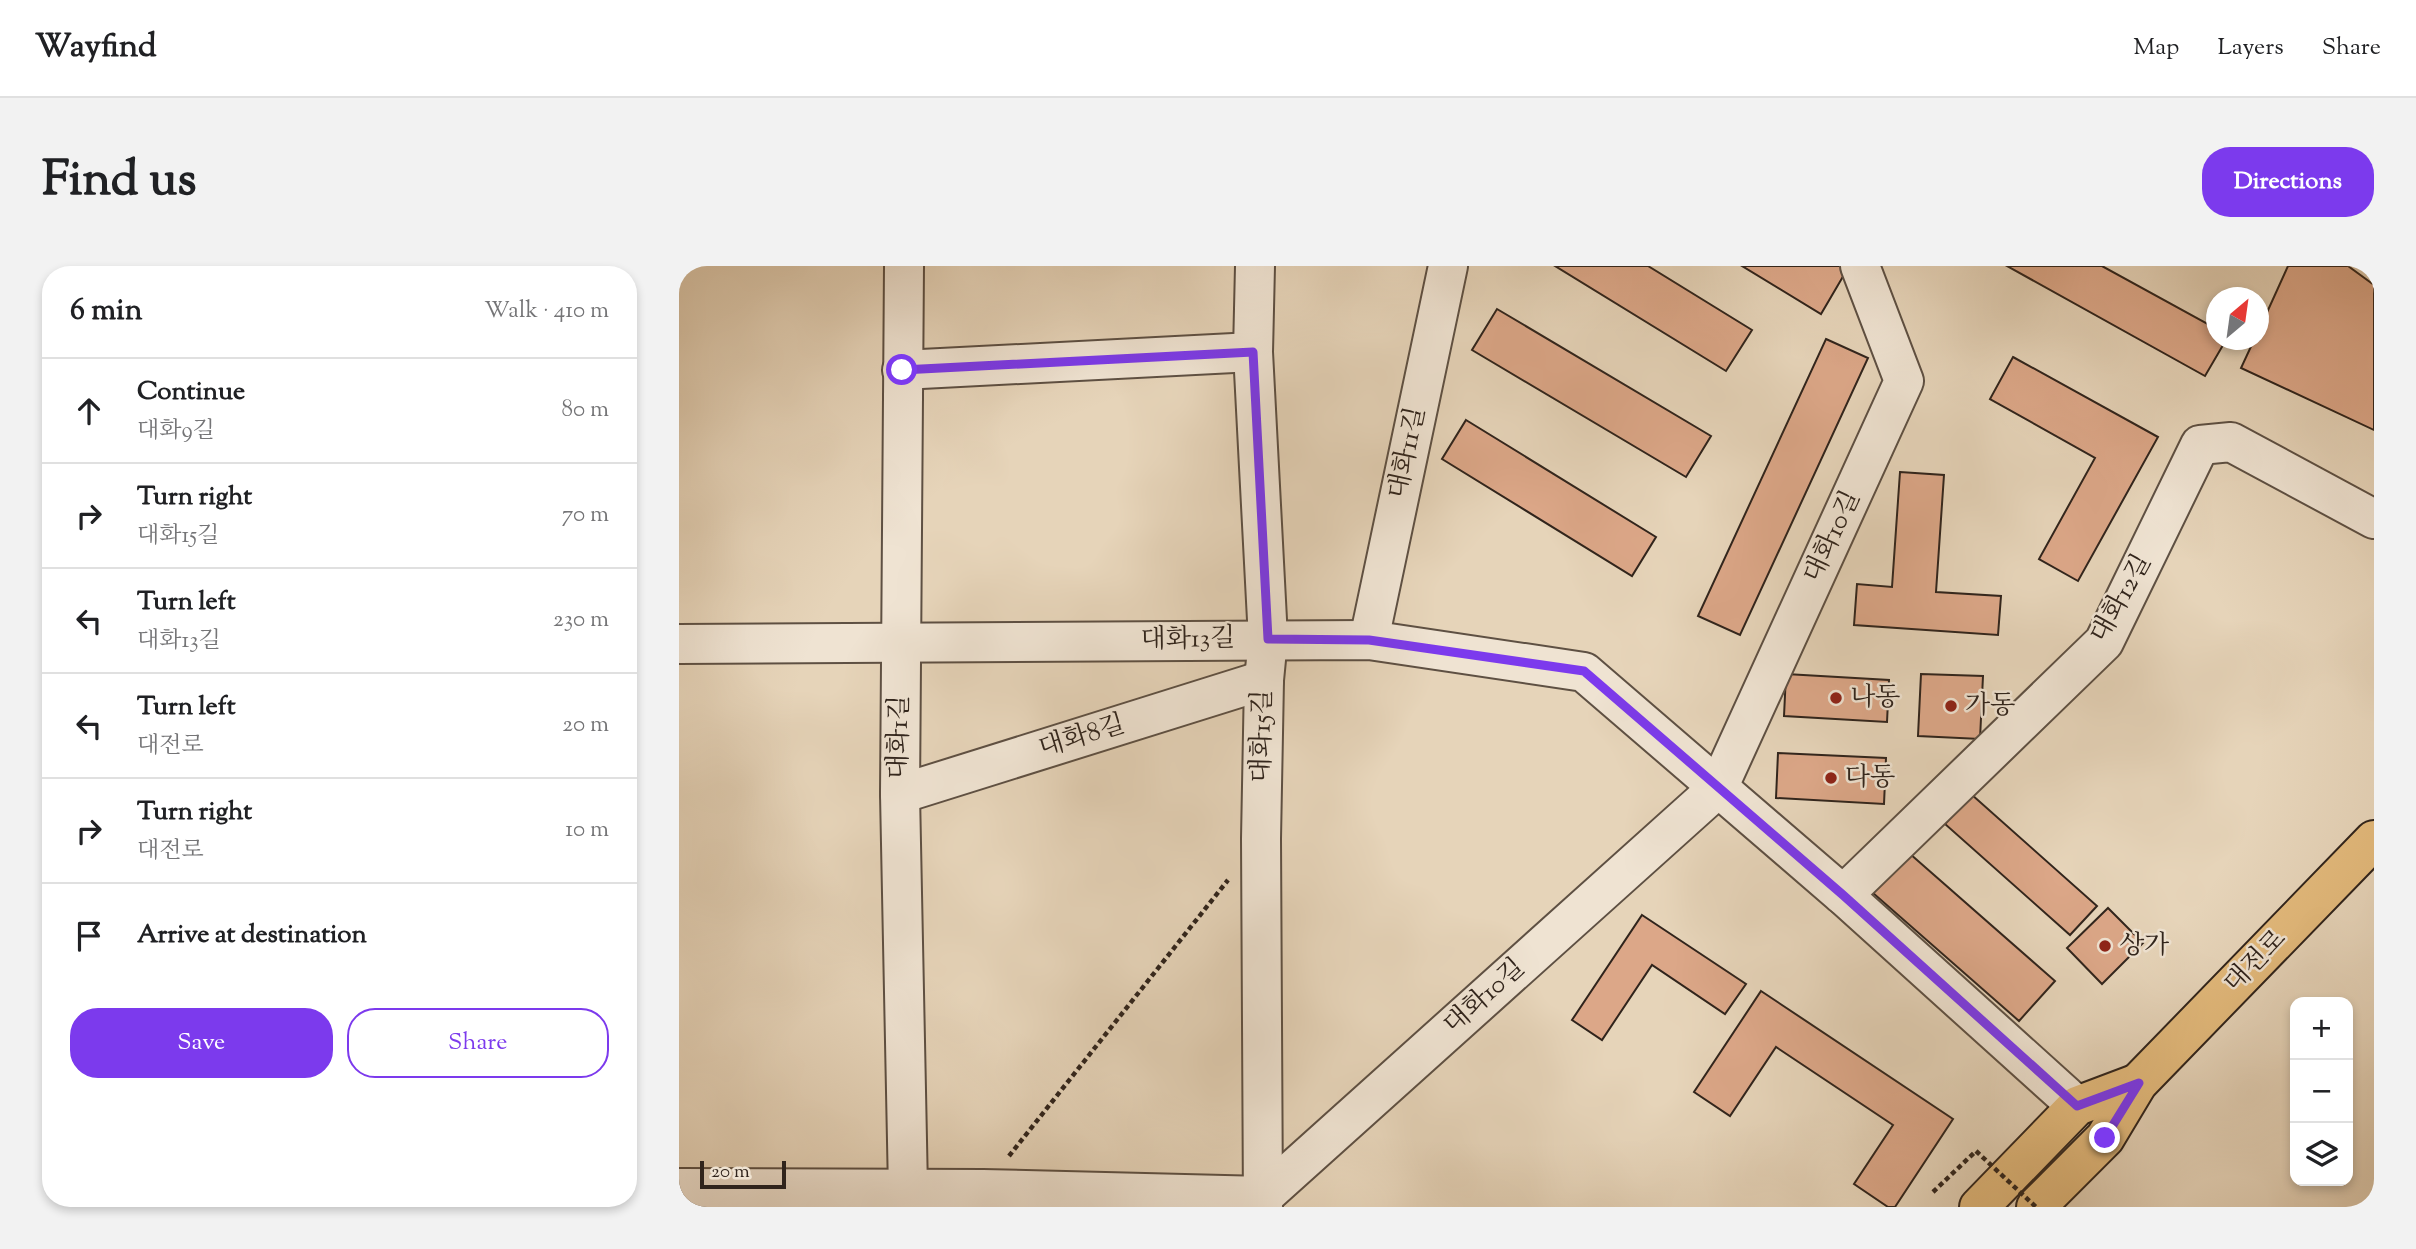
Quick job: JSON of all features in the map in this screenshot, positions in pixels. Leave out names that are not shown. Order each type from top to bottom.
[{"type":"main road","name":"대전로","points":[[2036,1207],[2105,1138],[2139,1083],[2374,840]]},
{"type":"main road","name":"대전로","points":[[1979,1207],[2077,1106],[2139,1083]]},
{"type":"street","name":"대화1길","points":[[904,266],[900,794],[905,1198]]},
{"type":"street","name":"대화15길","points":[[1255,266],[1253,352],[1268,639],[1261,839],[1263,1202]]},
{"type":"street","name":"대화11길","points":[[1369,640],[1448,266]]},
{"type":"street","name":"대화10길","points":[[1263,1202],[1717,788],[1904,381],[1860,266]]},
{"type":"street","points":[[902,370],[1253,352]]},
{"type":"street","name":"대화12길","points":[[1843,895],[2104,642],[2200,445],[2231,442],[2374,519]]},
{"type":"street","name":"대화13길","points":[[679,644],[1369,640],[1584,671],[1843,895],[2077,1106]]},
{"type":"street","name":"대화8길","points":[[900,794],[1265,680]]},
{"type":"street","points":[[679,1188],[905,1198],[983,1189],[1263,1202]]},
{"type":"path","points":[[983,1189],[1261,839]]},
{"type":"path","points":[[1933,1192],[1976,1151],[2036,1207]]},
{"type":"building","points":[[1555,266],[1648,266],[1752,330],[1726,371]]},
{"type":"building","points":[[1742,266],[1844,266],[1848,268],[1821,314]]},
{"type":"building","points":[[2007,266],[2102,266],[2206,323],[2206,350],[2220,350],[2205,376]]},
{"type":"building","points":[[2288,266],[2348,266],[2374,285],[2374,430],[2241,368],[2249,350],[2269,350],[2269,308]]},
{"type":"building","points":[[1497,309],[1711,436],[1686,477],[1472,350]]},
{"type":"building","points":[[1826,339],[1868,358],[1740,635],[1698,616]]},
{"type":"building","points":[[2013,357],[2158,437],[2078,581],[2039,559],[2095,458],[1990,399]]},
{"type":"building","points":[[1466,420],[1656,537],[1632,576],[1442,459]]},
{"type":"building","points":[[1900,472],[1944,475],[1936,592],[2001,596],[1998,635],[1854,625],[1857,584],[1892,587]]},
{"type":"building","name":"나동","points":[[1786,674],[1889,680],[1887,722],[1784,716]]},
{"type":"building","name":"가동","points":[[1921,674],[1983,676],[1980,739],[1918,736]]},
{"type":"building","name":"다동","points":[[1778,753],[1886,758],[1884,804],[1776,798]]},
{"type":"building","points":[[1971,794],[2097,906],[2070,935],[1945,824]]},
{"type":"building","points":[[1909,853],[2055,981],[2019,1021],[1873,893]]},
{"type":"building","name":"상가","points":[[2108,908],[2143,943],[2102,984],[2067,948]]},
{"type":"building","points":[[1642,915],[1746,984],[1725,1014],[1652,965],[1602,1040],[1572,1020]]},
{"type":"building","points":[[1761,991],[1953,1119],[1895,1207],[1888,1207],[1854,1184],[1893,1125],[1776,1047],[1730,1116],[1694,1092]]},
{"type":"railway","points":[[2366,1207],[2374,1199]]},
{"type":"place","name":"나동","points":[[1836,698]]},
{"type":"place","name":"가동","points":[[1951,706]]},
{"type":"place","name":"다동","points":[[1831,778]]},
{"type":"place","name":"상가","points":[[2105,946]]},
{"type":"route","points":[[902,370],[1253,352],[1268,639],[1369,640],[1584,671],[1843,895],[2077,1106],[2139,1083],[2105,1138]]}]
